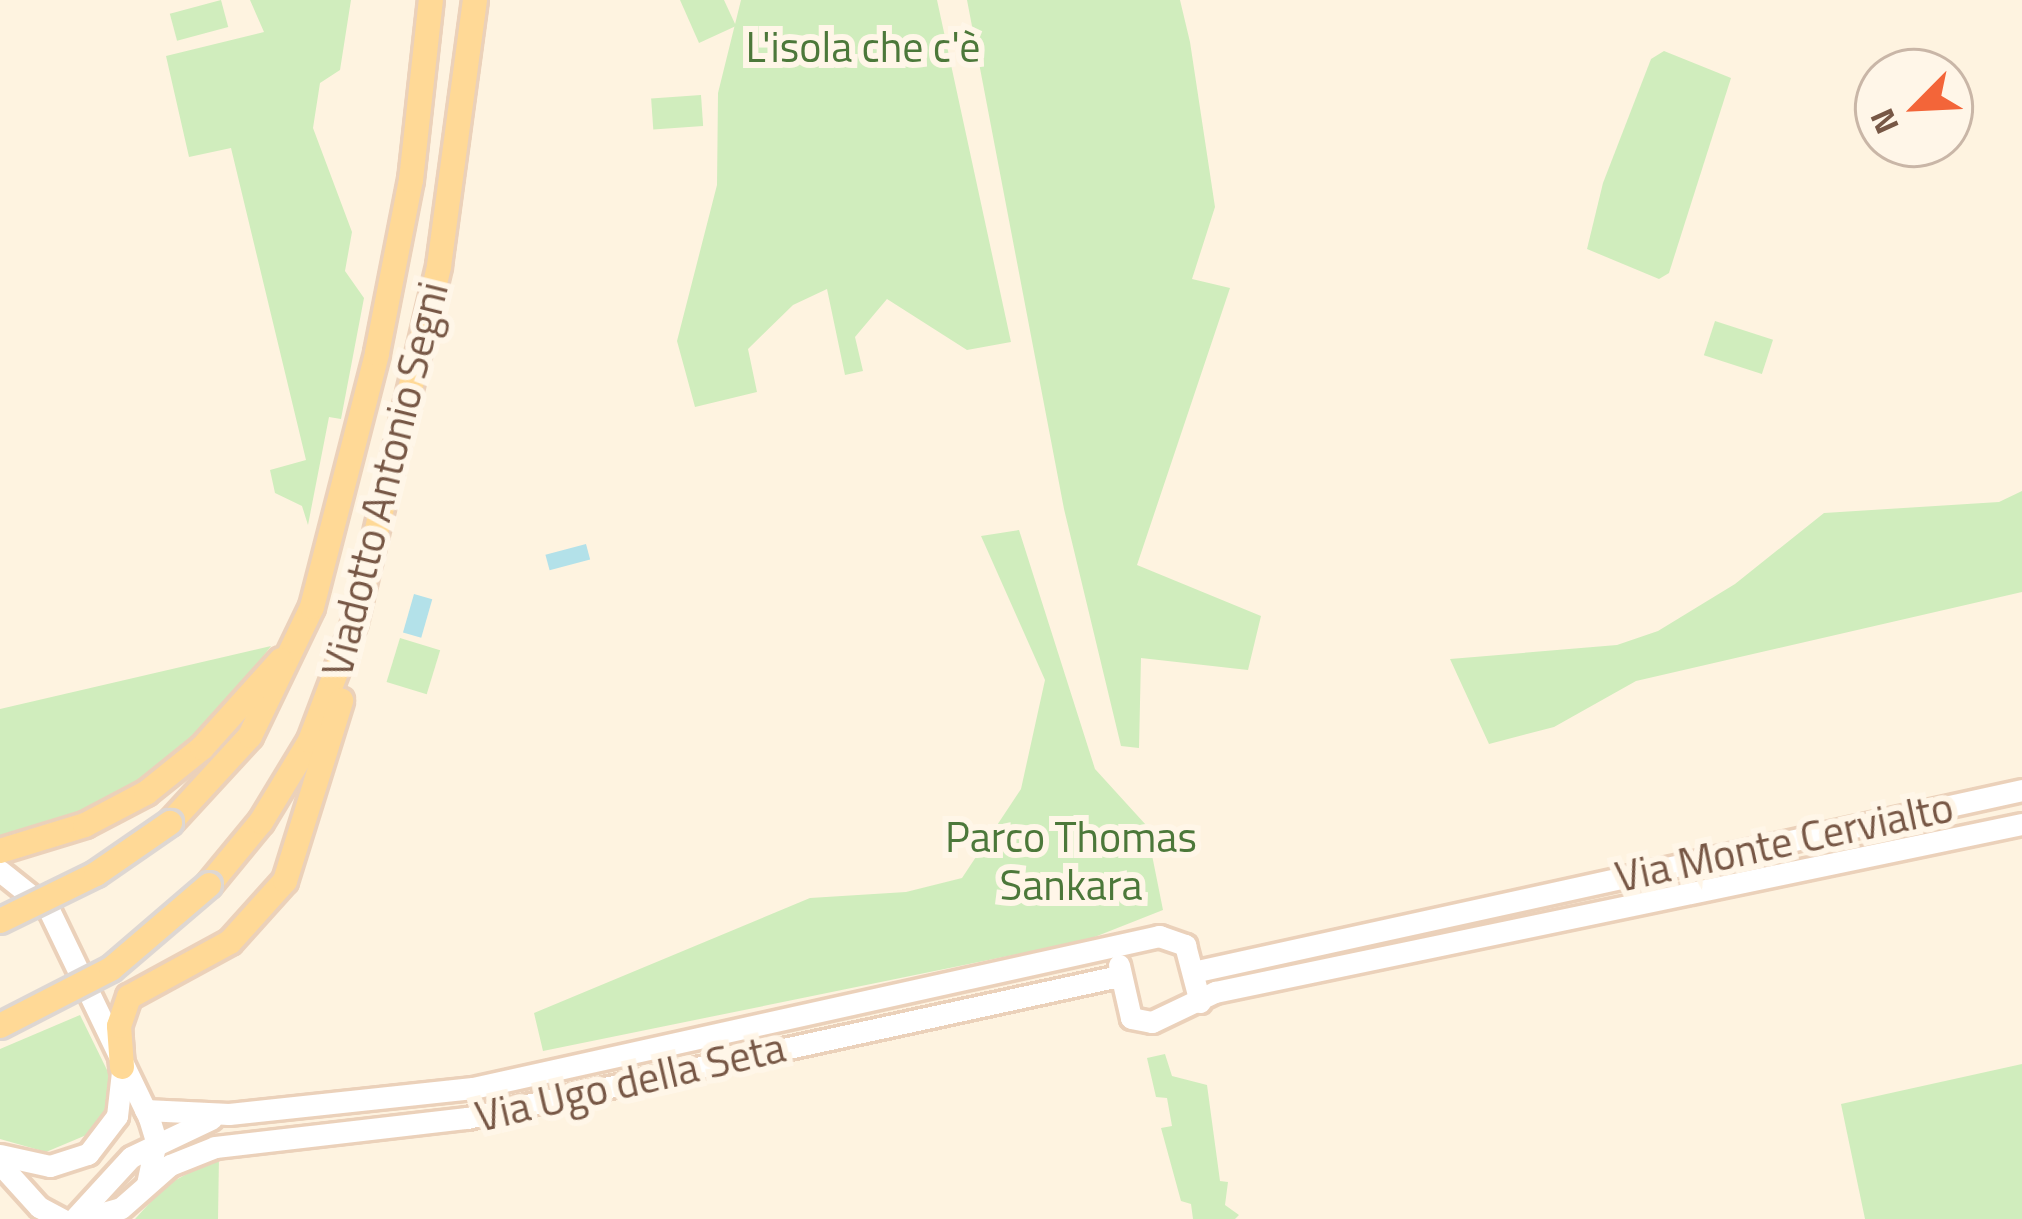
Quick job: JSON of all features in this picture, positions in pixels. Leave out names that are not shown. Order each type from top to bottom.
[{"type":"main road","name":"Viadotto Antonio Segni","points":[[0,920],[96,874],[170,823],[250,736],[304,630],[377,353],[411,179],[431,0]]},
{"type":"main road","name":"Viadotto Antonio Segni","points":[[0,1026],[111,969],[209,885],[261,822],[310,741],[355,622],[435,286],[475,0]]},
{"type":"main road","points":[[122,1067],[120,1021],[129,997],[239,935],[291,872],[339,709],[355,622]]},
{"type":"main road","points":[[0,851],[86,825],[164,780],[243,705],[304,630]]},
{"type":"street","name":"Via Monte Cervialto","points":[[1193,972],[2022,790]]},
{"type":"street","name":"Via Monte Cervialto","points":[[1119,976],[1138,1021],[1200,1002],[1556,920],[2022,824]]},
{"type":"street","points":[[0,871],[49,910],[145,1110],[156,1141],[146,1185]]},
{"type":"street","name":"Via Ugo della Seta","points":[[230,1114],[472,1088],[1174,937],[1193,972]]},
{"type":"street","points":[[1119,976],[1124,947]]},
{"type":"street","points":[[1193,972],[1200,1002]]},
{"type":"street","name":"Via Ugo della Seta","points":[[116,1213],[176,1161],[215,1147],[467,1118],[1119,976]]},
{"type":"street","points":[[0,1159],[50,1166],[92,1151],[117,1116],[122,1067]]},
{"type":"street","points":[[145,1110],[230,1114]]},
{"type":"street","points":[[78,1219],[112,1174],[156,1141],[230,1114]]},
{"type":"street","points":[[0,1159],[19,1184],[62,1219]]},
{"type":"street","points":[[19,1184],[33,1219]]},
{"type":"street","points":[[78,1219],[116,1213]]},
{"type":"green space","points":[[221,0],[228,27],[177,41],[170,14]]},
{"type":"green space","points":[[250,0],[351,0],[340,70],[320,83],[313,128],[352,232],[345,271],[364,298],[341,419],[329,417],[308,525],[302,506],[275,493],[270,470],[306,460],[231,148],[189,157],[166,56],[264,32]]},
{"type":"green space","points":[[680,0],[724,0],[736,26],[699,43]]},
{"type":"green space","name":"L'isola che c'è","points":[[741,0],[937,0],[1011,342],[967,350],[887,299],[855,337],[863,371],[845,375],[827,289],[793,305],[748,349],[757,392],[695,407],[677,341],[717,185],[718,93]]},
{"type":"green space","points":[[967,0],[1180,0],[1190,42],[1215,207],[1192,279],[1230,288],[1137,565],[1261,616],[1248,670],[1141,658],[1139,748],[1121,746],[1064,509]]},
{"type":"green space","points":[[1664,51],[1731,78],[1669,273],[1659,279],[1587,249],[1603,183],[1651,59]]},
{"type":"green space","points":[[701,95],[703,126],[653,129],[651,98]]},
{"type":"green space","points":[[1715,321],[1773,340],[1762,374],[1704,355]]},
{"type":"green space","points":[[2022,491],[2022,592],[1636,681],[1554,727],[1489,744],[1450,659],[1617,645],[1658,631],[1735,584],[1824,513],[1999,502]]},
{"type":"green space","name":"Parco Thomas Sankara","points":[[1019,530],[1095,769],[1146,825],[1163,910],[1087,940],[543,1051],[534,1013],[810,898],[906,892],[962,878],[1021,789],[1045,680],[981,536]]},
{"type":"green space","points":[[400,638],[440,650],[427,694],[387,682]]},
{"type":"green space","points":[[271,646],[210,728],[120,798],[0,836],[0,709]]},
{"type":"green space","points":[[80,1015],[108,1072],[111,1097],[96,1131],[46,1152],[0,1139],[0,1049]]},
{"type":"green space","points":[[1165,1054],[1172,1076],[1207,1085],[1220,1181],[1228,1182],[1225,1205],[1239,1215],[1235,1219],[1193,1219],[1191,1204],[1181,1201],[1161,1128],[1172,1126],[1167,1098],[1156,1097],[1147,1058]]},
{"type":"green space","points":[[2022,1064],[2022,1219],[1865,1219],[1841,1104]]},
{"type":"green space","points":[[219,1156],[218,1219],[135,1219],[165,1186]]},
{"type":"water","points":[[586,544],[590,559],[550,570],[545,555]]},
{"type":"water","points":[[414,594],[432,599],[421,638],[403,632]]}]
